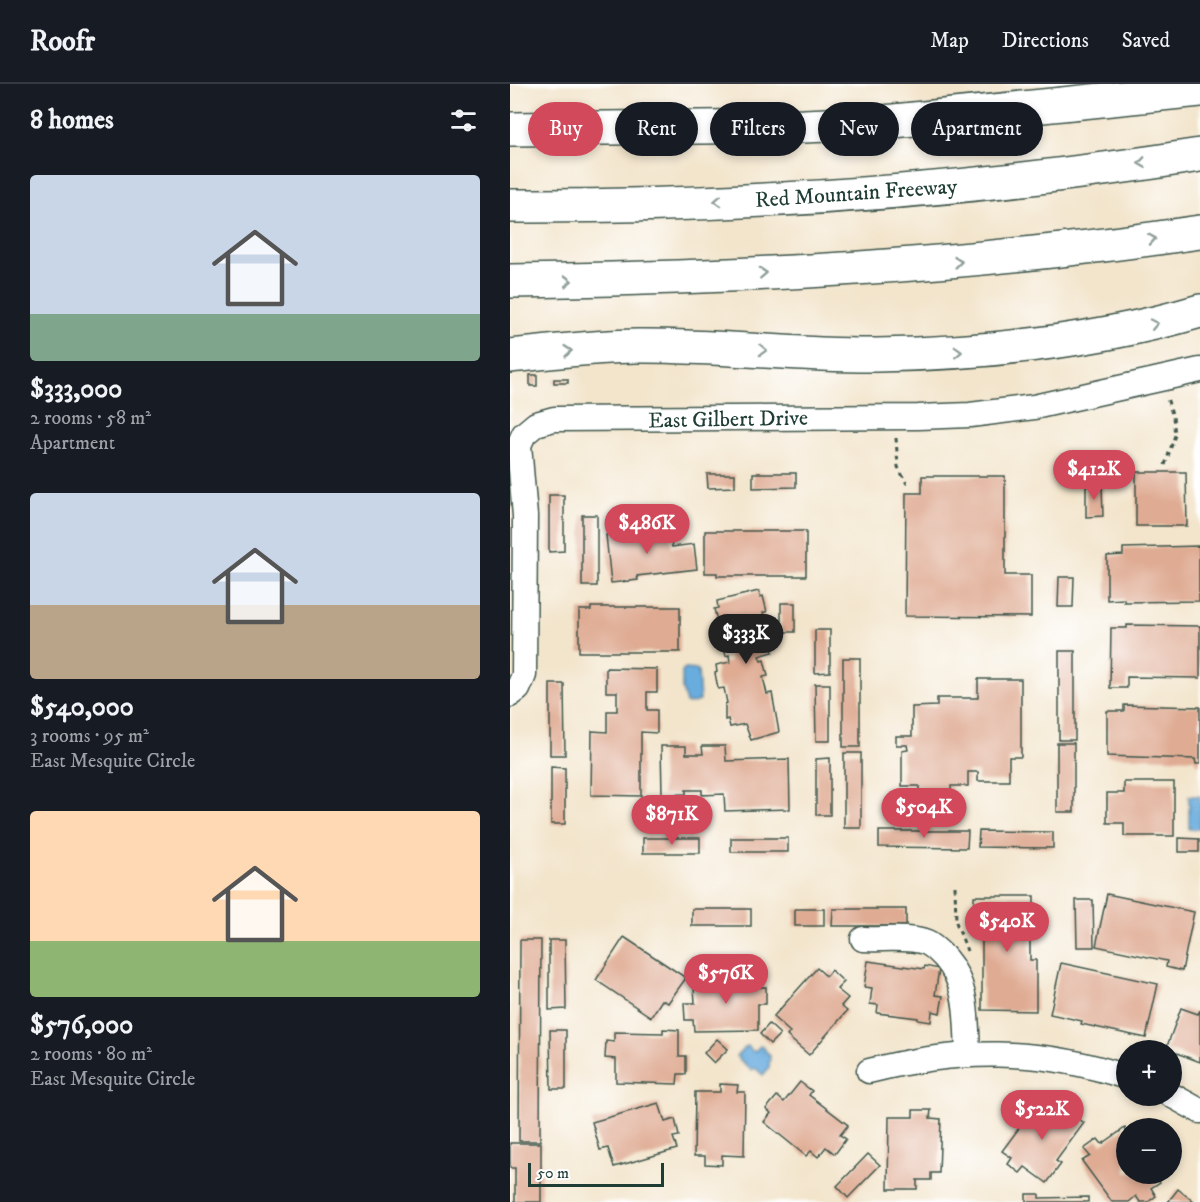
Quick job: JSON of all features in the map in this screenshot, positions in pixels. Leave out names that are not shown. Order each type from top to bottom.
[{"type":"highway","points":[[510,129],[804,126],[874,123],[1200,90]]},
{"type":"highway","name":"Red Mountain Freeway","points":[[510,206],[658,204],[866,192],[1063,174],[1200,155]]},
{"type":"highway","points":[[510,282],[632,280],[948,263],[1113,245],[1200,232]]},
{"type":"highway","points":[[510,356],[635,346],[876,355],[1001,350],[1108,334],[1200,311]]},
{"type":"street","name":"East Gilbert Drive","points":[[510,695],[518,689],[524,675],[525,516],[524,487],[518,450],[524,434],[536,424],[554,419],[970,415],[1034,407],[1200,370]]},
{"type":"street","points":[[863,939],[915,940],[928,943],[942,954],[954,969],[963,988],[968,1054]]},
{"type":"street","points":[[869,1071],[907,1061],[968,1054],[1032,1055],[1067,1060],[1116,1074]]},
{"type":"street","points":[[1182,1101],[1200,1111]]},
{"type":"path","points":[[1165,465],[1173,445],[1175,427],[1166,397]]},
{"type":"path","points":[[896,436],[898,467],[907,484]]},
{"type":"path","points":[[955,886],[956,922],[968,957]]},
{"type":"water","points":[[685,669],[698,670],[700,701],[686,703],[682,689],[682,672]]},
{"type":"water","points":[[1189,796],[1200,796],[1200,829],[1189,829]]},
{"type":"water","points":[[761,1045],[770,1056],[769,1068],[763,1075],[755,1068],[751,1070],[736,1056],[747,1046],[754,1052]]},
{"type":"building","points":[[530,375],[537,375],[537,386],[530,386]]},
{"type":"building","points":[[554,379],[568,379],[568,383],[554,383]]},
{"type":"building","points":[[1136,472],[1186,472],[1187,526],[1136,526]]},
{"type":"building","points":[[753,473],[796,473],[796,487],[753,488]]},
{"type":"building","points":[[707,474],[735,474],[735,487],[708,488]]},
{"type":"building","points":[[922,476],[1005,476],[1005,575],[1031,575],[1031,617],[905,616],[906,493],[922,493]]},
{"type":"building","points":[[1086,486],[1102,486],[1103,516],[1086,517]]},
{"type":"building","points":[[549,495],[564,495],[564,551],[549,552]]},
{"type":"building","points":[[582,515],[597,515],[597,586],[582,586]]},
{"type":"building","points":[[669,526],[672,547],[694,544],[697,569],[637,576],[638,580],[611,583],[606,535],[630,532],[631,539],[646,537],[645,529]]},
{"type":"building","points":[[705,531],[806,531],[806,576],[717,576],[717,573],[705,573]]},
{"type":"building","points":[[1199,546],[1199,601],[1124,602],[1124,599],[1107,600],[1107,556],[1123,555],[1123,548]]},
{"type":"building","points":[[1059,577],[1074,577],[1073,607],[1058,607]]},
{"type":"building","points":[[759,591],[760,597],[763,596],[767,612],[763,612],[766,627],[771,626],[775,644],[772,644],[773,652],[759,656],[761,661],[764,660],[768,676],[763,677],[767,694],[772,693],[779,732],[751,740],[745,724],[730,727],[728,719],[725,720],[725,704],[727,703],[724,688],[718,689],[715,673],[717,672],[716,665],[730,662],[729,655],[726,656],[722,639],[727,638],[723,623],[718,624],[714,609],[718,608],[717,601]]},
{"type":"building","points":[[781,603],[795,603],[795,632],[781,632]]},
{"type":"building","points":[[591,607],[680,607],[680,652],[579,652],[579,610],[591,610]]},
{"type":"building","points":[[1127,625],[1200,626],[1200,678],[1127,677],[1127,688],[1110,688],[1111,628],[1127,628]]},
{"type":"building","points":[[815,630],[830,630],[830,672],[815,673]]},
{"type":"building","points":[[1059,651],[1075,651],[1075,740],[1059,740]]},
{"type":"building","points":[[843,658],[860,658],[860,747],[843,747]]},
{"type":"building","points":[[606,668],[657,669],[657,692],[647,692],[647,710],[657,710],[657,733],[641,732],[641,796],[591,795],[592,731],[607,732],[607,711],[617,711],[617,692],[606,692]]},
{"type":"building","points":[[978,679],[1021,679],[1021,757],[1009,757],[1009,781],[978,781],[978,772],[968,772],[968,786],[951,786],[951,795],[919,796],[919,786],[902,786],[902,751],[908,750],[907,745],[896,745],[896,736],[912,736],[912,707],[937,706],[937,698],[978,698]]},
{"type":"building","points":[[550,684],[564,684],[565,755],[550,755]]},
{"type":"building","points":[[815,684],[830,684],[830,741],[816,741]]},
{"type":"building","points":[[1124,705],[1200,707],[1200,764],[1196,764],[1195,759],[1107,756],[1107,711],[1124,711]]},
{"type":"building","points":[[1057,743],[1074,743],[1074,812],[1057,812]]},
{"type":"building","points":[[661,746],[686,746],[686,754],[703,754],[702,746],[725,746],[726,761],[789,759],[790,809],[725,811],[724,794],[702,795],[702,790],[686,790],[686,794],[662,795]]},
{"type":"building","points":[[844,753],[861,753],[861,828],[844,828]]},
{"type":"building","points":[[830,758],[830,815],[816,815],[816,759]]},
{"type":"building","points":[[551,767],[565,768],[565,824],[551,824]]},
{"type":"building","points":[[1124,782],[1174,782],[1174,836],[1124,836],[1124,823],[1107,823],[1107,793],[1124,793]]},
{"type":"building","points":[[879,831],[968,831],[967,848],[879,847]]},
{"type":"building","points":[[979,831],[1053,832],[1053,848],[978,847]]},
{"type":"building","points":[[643,838],[700,838],[700,853],[643,853]]},
{"type":"building","points":[[731,838],[788,838],[788,852],[731,852]]},
{"type":"building","points":[[1179,838],[1199,839],[1199,852],[1179,852]]},
{"type":"building","points":[[1107,894],[1194,912],[1182,971],[1166,967],[1167,961],[1096,946]]},
{"type":"building","points":[[974,896],[1034,896],[1034,913],[1030,913],[1030,960],[1036,960],[1036,1011],[982,1010],[982,930],[975,929],[977,913],[974,913]]},
{"type":"building","points":[[1076,900],[1093,900],[1094,947],[1077,947]]},
{"type":"building","points":[[692,909],[751,909],[751,926],[692,926]]},
{"type":"building","points":[[795,909],[824,909],[824,926],[795,926]]},
{"type":"building","points":[[833,909],[906,909],[906,926],[832,926]]},
{"type":"building","points":[[624,937],[686,978],[668,1003],[662,1000],[651,1017],[596,980]]},
{"type":"building","points":[[520,940],[541,940],[540,1141],[519,1141]]},
{"type":"building","points":[[549,940],[565,940],[566,1009],[549,1010]]},
{"type":"building","points":[[868,961],[939,969],[935,995],[943,996],[940,1013],[932,1011],[931,1022],[918,1020],[918,1018],[877,1013],[878,1005],[870,1004],[872,988],[864,987]]},
{"type":"building","points":[[1061,963],[1158,984],[1146,1038],[1081,1024],[1082,1021],[1050,1014]]},
{"type":"building","points":[[817,968],[826,976],[831,970],[844,982],[837,989],[848,998],[841,1006],[847,1011],[809,1055],[787,1036],[790,1032],[773,1017]]},
{"type":"building","points":[[756,977],[756,987],[766,987],[766,1004],[758,1004],[758,1030],[694,1031],[693,1020],[685,1020],[684,1003],[695,1003],[694,987],[703,987],[702,978]]},
{"type":"building","points":[[1181,1008],[1198,1014],[1200,1010],[1200,1062],[1182,1055],[1182,1040],[1169,1040]]},
{"type":"building","points":[[769,1024],[780,1034],[770,1044],[760,1034]]},
{"type":"building","points":[[663,1029],[679,1030],[679,1056],[686,1056],[686,1074],[678,1074],[677,1084],[616,1082],[616,1059],[605,1058],[606,1041],[614,1042],[614,1032],[663,1033]]},
{"type":"building","points":[[550,1030],[566,1030],[566,1089],[551,1089]]},
{"type":"building","points":[[717,1039],[728,1049],[714,1063],[704,1053]]},
{"type":"building","points":[[800,1082],[812,1091],[809,1095],[848,1125],[840,1135],[846,1139],[835,1154],[826,1147],[818,1157],[811,1151],[806,1156],[764,1122],[771,1113],[766,1109],[777,1096],[784,1102]]},
{"type":"building","points":[[720,1084],[738,1085],[737,1092],[745,1092],[744,1156],[722,1155],[722,1165],[705,1164],[705,1156],[694,1156],[695,1092],[720,1092]]},
{"type":"building","points":[[659,1103],[665,1122],[675,1119],[679,1136],[673,1137],[677,1149],[614,1167],[608,1148],[600,1150],[592,1122]]},
{"type":"building","points":[[1037,1104],[1044,1109],[1047,1105],[1059,1113],[1063,1107],[1084,1123],[1056,1161],[1061,1164],[1047,1183],[1025,1167],[1020,1173],[1008,1164],[1012,1158],[1002,1151]]},
{"type":"building","points":[[913,1110],[931,1110],[930,1118],[941,1119],[939,1173],[931,1173],[931,1180],[917,1180],[917,1189],[888,1189],[889,1117],[913,1117]]},
{"type":"building","points":[[1116,1134],[1116,1184],[1157,1184],[1151,1188],[1156,1196],[1148,1202],[1140,1202],[1136,1196],[1129,1202],[1112,1202],[1082,1161],[1090,1156],[1084,1149],[1098,1139],[1102,1144]]},
{"type":"building","points":[[510,1143],[541,1143],[541,1202],[515,1202],[515,1168],[510,1168]]},
{"type":"building","points":[[868,1154],[880,1165],[848,1198],[837,1186]]},
{"type":"building","points":[[1178,1189],[1194,1202],[1168,1202]]},
{"type":"building","points":[[1026,1194],[1039,1194],[1039,1198],[1088,1197],[1088,1202],[1026,1202]]}]
